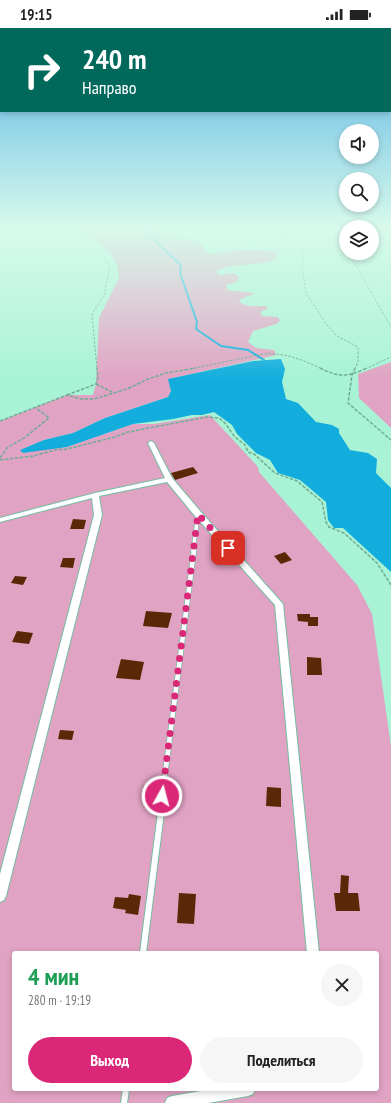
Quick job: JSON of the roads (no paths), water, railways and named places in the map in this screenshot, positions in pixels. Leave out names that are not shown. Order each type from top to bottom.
[{"type":"street","points":[[151,443],[169,479],[198,514],[279,604],[313,951]]},
{"type":"street","points":[[0,520],[95,495],[169,479]]},
{"type":"street","points":[[0,896],[98,515],[95,495]]},
{"type":"street","points":[[172,1103],[237,1091]]},
{"type":"lane","points":[[143,951],[198,514]]},
{"type":"lane","points":[[124,1103],[126,1091]]},
{"type":"water","points":[[281,359],[285,369],[282,382],[286,399],[298,403],[316,422],[332,425],[339,429],[339,433],[350,450],[368,453],[377,459],[376,473],[391,488],[391,572],[343,528],[334,528],[328,520],[326,502],[300,480],[278,473],[270,460],[256,453],[237,434],[232,425],[214,412],[202,415],[192,415],[133,424],[67,447],[23,453],[20,450],[44,440],[73,433],[105,418],[168,397],[171,391],[168,379],[253,361]]},
{"type":"waterway","points":[[182,279],[197,322],[196,329],[221,346],[248,350],[264,360]]}]
